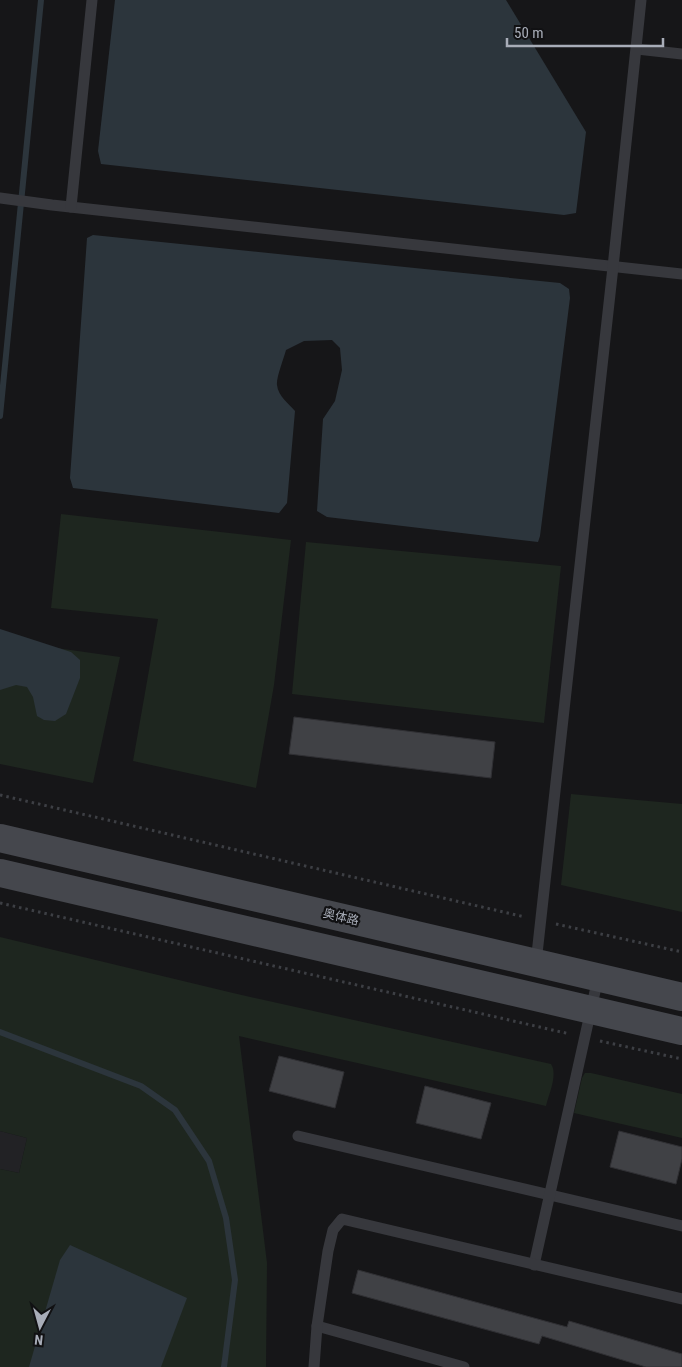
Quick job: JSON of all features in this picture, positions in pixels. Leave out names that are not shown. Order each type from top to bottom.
[{"type":"main road","name":"奥体路","points":[[0,838],[682,997]]},
{"type":"main road","points":[[0,873],[682,1031]]},
{"type":"lane","points":[[71,207],[92,0]]},
{"type":"lane","points":[[536,963],[641,0]]},
{"type":"lane","points":[[637,49],[682,54]]},
{"type":"lane","points":[[0,198],[682,274]]},
{"type":"lane","points":[[534,1265],[598,978]]},
{"type":"lane","points":[[298,1136],[682,1226]]},
{"type":"lane","points":[[314,1367],[317,1326],[328,1251],[333,1230],[342,1219],[682,1299]]},
{"type":"lane","points":[[317,1326],[464,1367]]},
{"type":"path","points":[[0,795],[682,952]]},
{"type":"path","points":[[0,903],[682,1060]]},
{"type":"shaded area","points":[[115,0],[506,0],[586,132],[576,213],[564,215],[101,164],[98,151]]},
{"type":"shaded area","points":[[93,235],[560,283],[569,289],[570,298],[538,542],[327,517],[317,511],[323,419],[335,401],[342,370],[340,348],[332,340],[304,341],[286,350],[280,368],[277,382],[278,389],[295,411],[287,503],[279,513],[73,488],[70,478],[87,238]]},
{"type":"shaded area","points":[[61,514],[291,540],[274,685],[256,788],[133,761],[158,619],[51,608]]},
{"type":"shaded area","points":[[306,542],[561,566],[544,723],[292,694]]},
{"type":"shaded area","points":[[0,629],[71,652],[80,660],[80,678],[66,714],[55,721],[44,720],[37,716],[33,697],[27,687],[16,685],[0,690]]},
{"type":"shaded area","points":[[0,640],[120,657],[93,783],[0,764]]},
{"type":"shaded area","points":[[571,794],[682,804],[682,912],[561,885]]},
{"type":"shaded area","points":[[0,937],[233,993],[551,1064],[554,1073],[551,1090],[546,1106],[239,1036],[267,1263],[266,1367],[0,1367],[0,1169],[19,1173],[27,1138],[0,1131]]},
{"type":"shaded area","points":[[585,1073],[682,1094],[682,1138],[574,1113],[582,1078]]},
{"type":"shaded area","points":[[0,1131],[27,1138],[19,1173],[0,1169]]},
{"type":"shaded area","points":[[70,1245],[187,1298],[161,1367],[29,1367],[60,1260]]},
{"type":"building","points":[[294,717],[495,742],[491,778],[289,754]]},
{"type":"building","points":[[279,1056],[344,1072],[335,1108],[269,1091]]},
{"type":"building","points":[[425,1086],[491,1103],[481,1139],[416,1123]]},
{"type":"building","points":[[619,1131],[682,1147],[682,1159],[676,1184],[610,1167]]},
{"type":"building","points":[[358,1270],[567,1327],[569,1321],[682,1354],[682,1367],[646,1367],[542,1336],[539,1344],[352,1293]]},
{"type":"waterway","points":[[0,416],[41,0]]},
{"type":"waterway","points":[[0,1032],[141,1086],[175,1110],[209,1161],[226,1218],[235,1280],[224,1367]]}]
